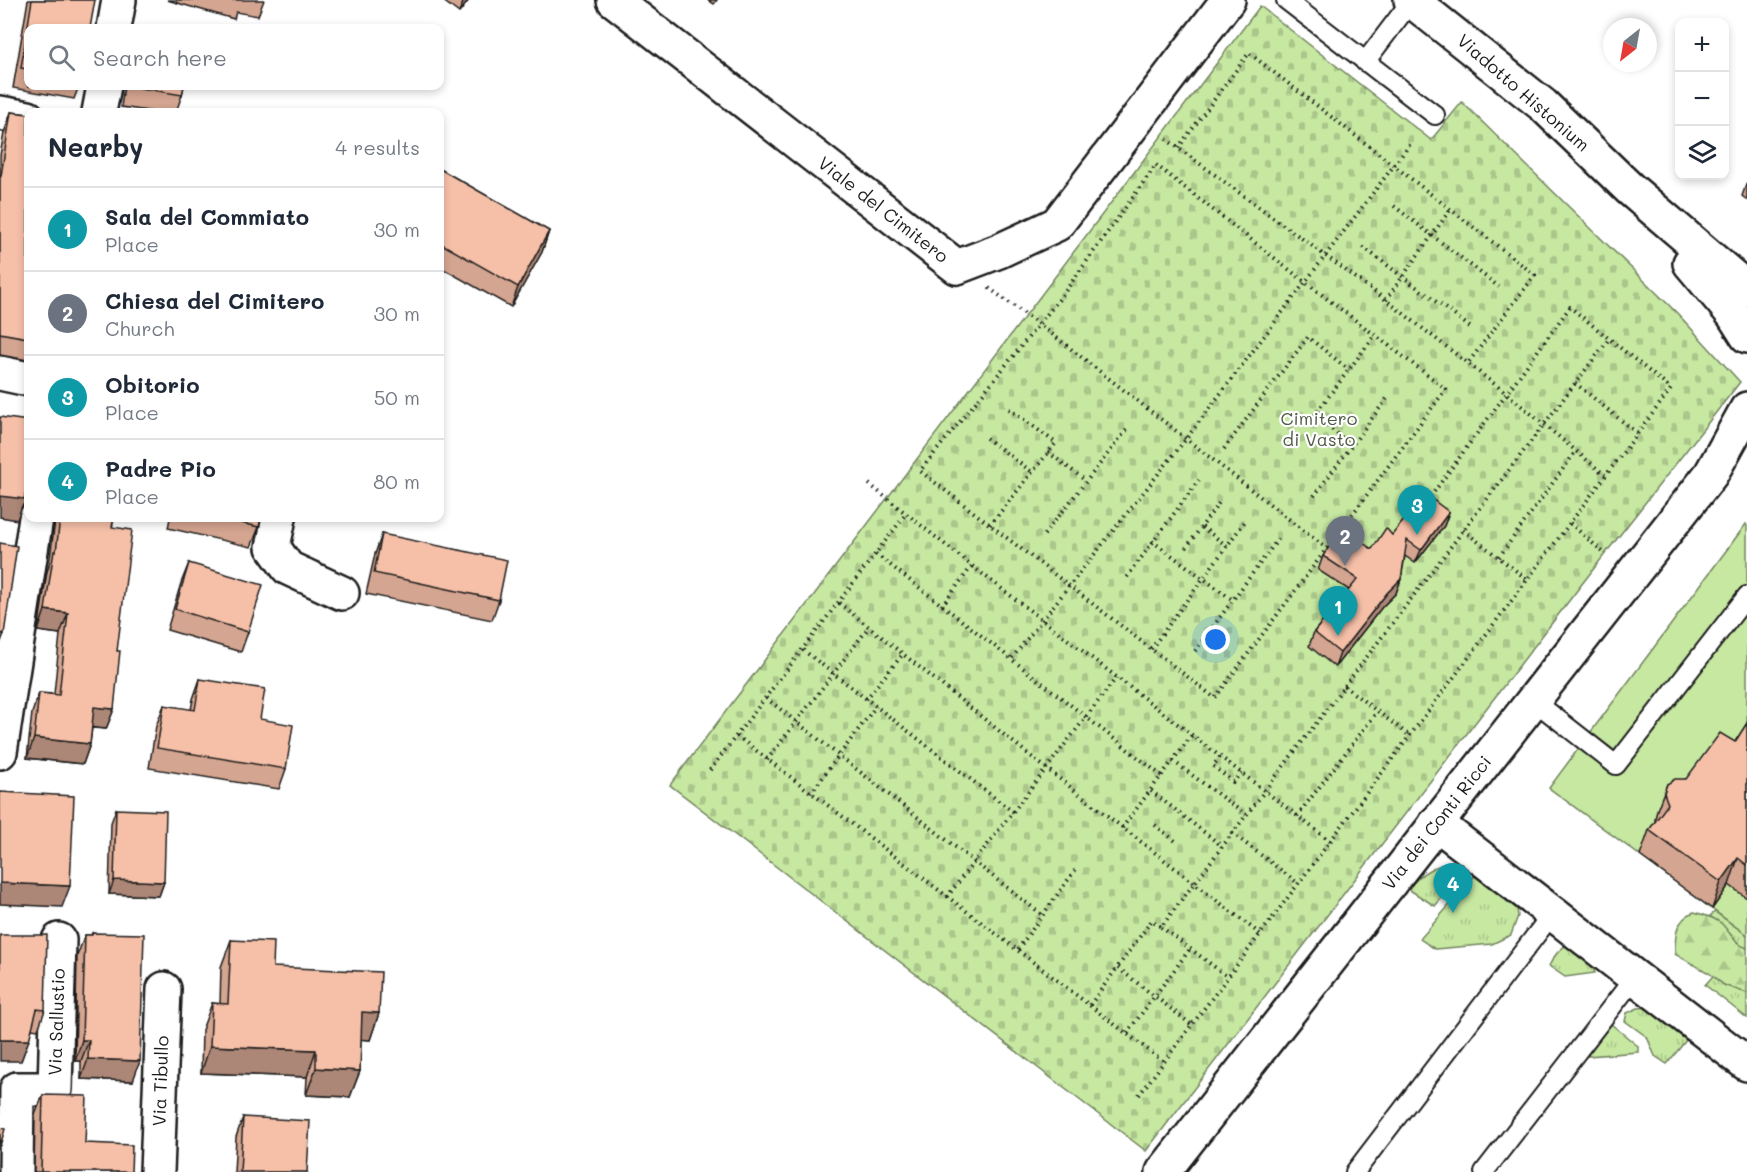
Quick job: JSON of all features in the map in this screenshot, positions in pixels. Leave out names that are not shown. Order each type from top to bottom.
[{"type":"street","points":[[115,24],[119,0]]},
{"type":"street","name":"Viale del Cimitero","points":[[614,0],[957,267],[999,251],[1057,224],[1228,0]]},
{"type":"street","name":"Viadotto Histonium","points":[[1411,0],[1543,105],[1630,189],[1747,289]]},
{"type":"street","points":[[100,108],[103,90]]},
{"type":"street","points":[[0,113],[24,117]]},
{"type":"street","name":"Viadotto Histonium","points":[[1630,189],[1663,234],[1733,314],[1747,336]]},
{"type":"street","points":[[0,373],[24,378]]},
{"type":"street","name":"Via dei Conti Ricci","points":[[1163,1172],[1711,474],[1747,409]]},
{"type":"street","name":"Via dei Conti Ricci","points":[[1711,474],[1747,445]]},
{"type":"street","points":[[0,752],[35,522]]},
{"type":"street","points":[[278,522],[273,547],[288,568],[342,593]]},
{"type":"street","points":[[1436,823],[1747,1064]]},
{"type":"street","name":"Via Sallustio","points":[[16,1172],[17,1089],[55,1089],[59,940]]},
{"type":"street","name":"Via Tibullo","points":[[158,1172],[164,989]]},
{"type":"lane","points":[[1286,0],[1435,115]]},
{"type":"lane","points":[[1365,62],[1411,0]]},
{"type":"lane","points":[[1533,700],[1616,765],[1747,596]]},
{"type":"lane","points":[[1355,1172],[1552,914]]},
{"type":"lane","points":[[1484,1172],[1635,977]]},
{"type":"path","points":[[1178,148],[1249,53],[1535,275],[1468,363]]},
{"type":"path","points":[[1166,139],[1386,300],[1506,393],[1605,475]]},
{"type":"path","points":[[1012,658],[1186,439],[1411,143]]},
{"type":"path","points":[[1156,165],[1446,389],[1215,699],[920,471],[1039,324],[1156,165]]},
{"type":"path","points":[[1394,206],[1499,287]]},
{"type":"path","points":[[1386,300],[1450,210]]},
{"type":"path","points":[[1363,247],[1470,327]]},
{"type":"path","points":[[957,267],[1039,324],[1326,548]]},
{"type":"path","points":[[1139,1095],[1671,389],[1570,307],[1426,503]]},
{"type":"path","points":[[1352,444],[1314,416],[1375,335]]},
{"type":"path","points":[[1224,449],[1308,337],[1349,370]]},
{"type":"path","points":[[1161,927],[1609,339]]},
{"type":"path","points":[[1575,384],[1638,434]]},
{"type":"path","points":[[1314,496],[1388,397]]},
{"type":"path","points":[[990,525],[1056,443],[1005,406]]},
{"type":"path","points":[[1044,535],[1129,427]]},
{"type":"path","points":[[986,438],[1032,472]]},
{"type":"path","points":[[1499,557],[1576,451]]},
{"type":"path","points":[[1048,452],[1086,481]]},
{"type":"path","points":[[1126,577],[1199,480]]},
{"type":"path","points":[[869,483],[972,566],[1331,842]]},
{"type":"path","points":[[1186,548],[1221,500]]},
{"type":"path","points":[[711,770],[906,514]]},
{"type":"path","points":[[1151,649],[1246,520]]},
{"type":"path","points":[[1570,523],[1605,554]]},
{"type":"path","points":[[1202,527],[1227,546]]},
{"type":"path","points":[[1463,530],[1528,580]]},
{"type":"path","points":[[1195,651],[1278,539]]},
{"type":"path","points":[[1152,541],[1233,600]]},
{"type":"path","points":[[876,554],[1162,776]]},
{"type":"path","points":[[942,606],[972,566]]},
{"type":"path","points":[[839,603],[1122,828],[1260,934]]},
{"type":"path","points":[[766,760],[869,627]]},
{"type":"path","points":[[803,650],[1013,812]]},
{"type":"path","points":[[866,699],[903,654]]},
{"type":"path","points":[[947,897],[1117,677]]},
{"type":"path","points":[[1344,686],[1410,736]]},
{"type":"path","points":[[766,698],[1042,915]]},
{"type":"path","points":[[811,793],[876,706]]},
{"type":"path","points":[[1297,816],[1377,712]]},
{"type":"path","points":[[1122,828],[1192,735]]},
{"type":"path","points":[[737,736],[1164,1062]]},
{"type":"path","points":[[1220,757],[1213,766],[1233,782],[1241,773]]},
{"type":"path","points":[[1173,761],[1246,815]]},
{"type":"path","points":[[1151,790],[1222,846]]},
{"type":"path","points":[[1155,825],[1178,843]]},
{"type":"path","points":[[1232,833],[1299,884]]},
{"type":"path","points":[[1018,949],[1076,869]]},
{"type":"path","points":[[1090,1005],[1152,920],[1228,977]]},
{"type":"path","points":[[1127,1033],[1190,949]]},
{"type":"path","points":[[1118,968],[1192,1025]]},
{"type":"green space","name":"Cimitero di Vasto","points":[[1260,6],[1431,140],[1462,102],[1677,313],[1740,382],[1146,1151],[670,785]]},
{"type":"green space","points":[[1746,524],[1747,526],[1747,935],[1549,788]]},
{"type":"green space","points":[[1458,862],[1470,865],[1435,906],[1408,889],[1419,877],[1430,870]]},
{"type":"green space","points":[[1478,872],[1516,902],[1518,916],[1511,935],[1492,944],[1435,949],[1420,939]]},
{"type":"green space","points":[[1694,912],[1709,916],[1719,922],[1736,941],[1747,948],[1747,993],[1724,985],[1709,973],[1675,954],[1677,929],[1683,919]]},
{"type":"green space","points":[[1715,912],[1747,935],[1747,948],[1741,946],[1721,924],[1710,916]]},
{"type":"green space","points":[[1570,943],[1588,957],[1595,973],[1565,977],[1549,966],[1558,952]]},
{"type":"green space","points":[[1713,976],[1724,985],[1747,993],[1747,1018],[1705,985]]},
{"type":"green space","points":[[1652,1007],[1687,1039],[1667,1064],[1655,1056],[1647,1037],[1625,1021],[1627,1013],[1638,1008]]},
{"type":"green space","points":[[1611,1024],[1638,1046],[1638,1052],[1587,1056]]},
{"type":"building","points":[[32,0],[95,0],[91,24],[28,24]]},
{"type":"building","points":[[24,49],[24,68],[21,68]]},
{"type":"building","points":[[152,90],[183,90],[182,95]]},
{"type":"building","points":[[11,112],[24,114],[24,337],[0,333],[1,176]]},
{"type":"building","points":[[444,171],[549,231],[518,287],[444,245]]},
{"type":"building","points":[[0,417],[24,420],[24,499],[0,496]]},
{"type":"building","points":[[1425,494],[1449,512],[1421,550],[1407,540],[1401,579],[1387,593],[1340,653],[1314,632],[1358,579],[1323,556],[1341,528],[1372,549],[1386,528],[1392,535]]},
{"type":"building","points":[[60,522],[113,522],[112,527],[132,530],[117,651],[120,651],[114,709],[94,707],[90,744],[34,738],[39,693],[59,695],[68,613],[45,610],[54,551],[56,552]]},
{"type":"building","points":[[237,522],[260,522],[259,527]]},
{"type":"building","points":[[382,534],[507,560],[499,600],[374,573]]},
{"type":"building","points":[[0,543],[17,546],[4,634],[0,633]]},
{"type":"building","points":[[189,563],[263,585],[248,632],[175,609]]},
{"type":"building","points":[[200,679],[265,689],[260,719],[293,725],[286,769],[157,748],[164,705],[195,710]]},
{"type":"building","points":[[1747,723],[1747,865],[1738,858],[1721,882],[1649,830],[1668,804],[1664,793],[1667,784],[1675,779],[1686,779],[1720,733],[1735,742]]},
{"type":"building","points":[[0,792],[74,796],[70,886],[0,883]]},
{"type":"building","points":[[116,809],[166,811],[164,882],[114,880]]},
{"type":"building","points":[[92,933],[144,934],[140,1061],[88,1059],[89,1040],[82,1040],[85,935],[92,935]]},
{"type":"building","points":[[0,935],[47,935],[45,1010],[37,1009],[29,1040],[0,1040]]},
{"type":"building","points":[[231,940],[274,942],[273,967],[381,972],[379,1013],[362,1012],[360,1071],[316,1068],[316,1050],[210,1046],[212,1003],[228,1004]]},
{"type":"building","points":[[43,1095],[87,1096],[85,1143],[132,1145],[131,1172],[41,1172]]},
{"type":"building","points":[[243,1117],[310,1121],[307,1172],[240,1172]]},
{"type":"building","points":[[0,1128],[5,1129],[0,1146]]},
{"type":"place","name":"Obitorio","points":[[1417,535]]},
{"type":"place","name":"Chiesa del Cimitero","points":[[1345,566]]},
{"type":"place","name":"Sala del Commiato","points":[[1338,636]]},
{"type":"place","name":"Padre Pio","points":[[1453,913]]}]
